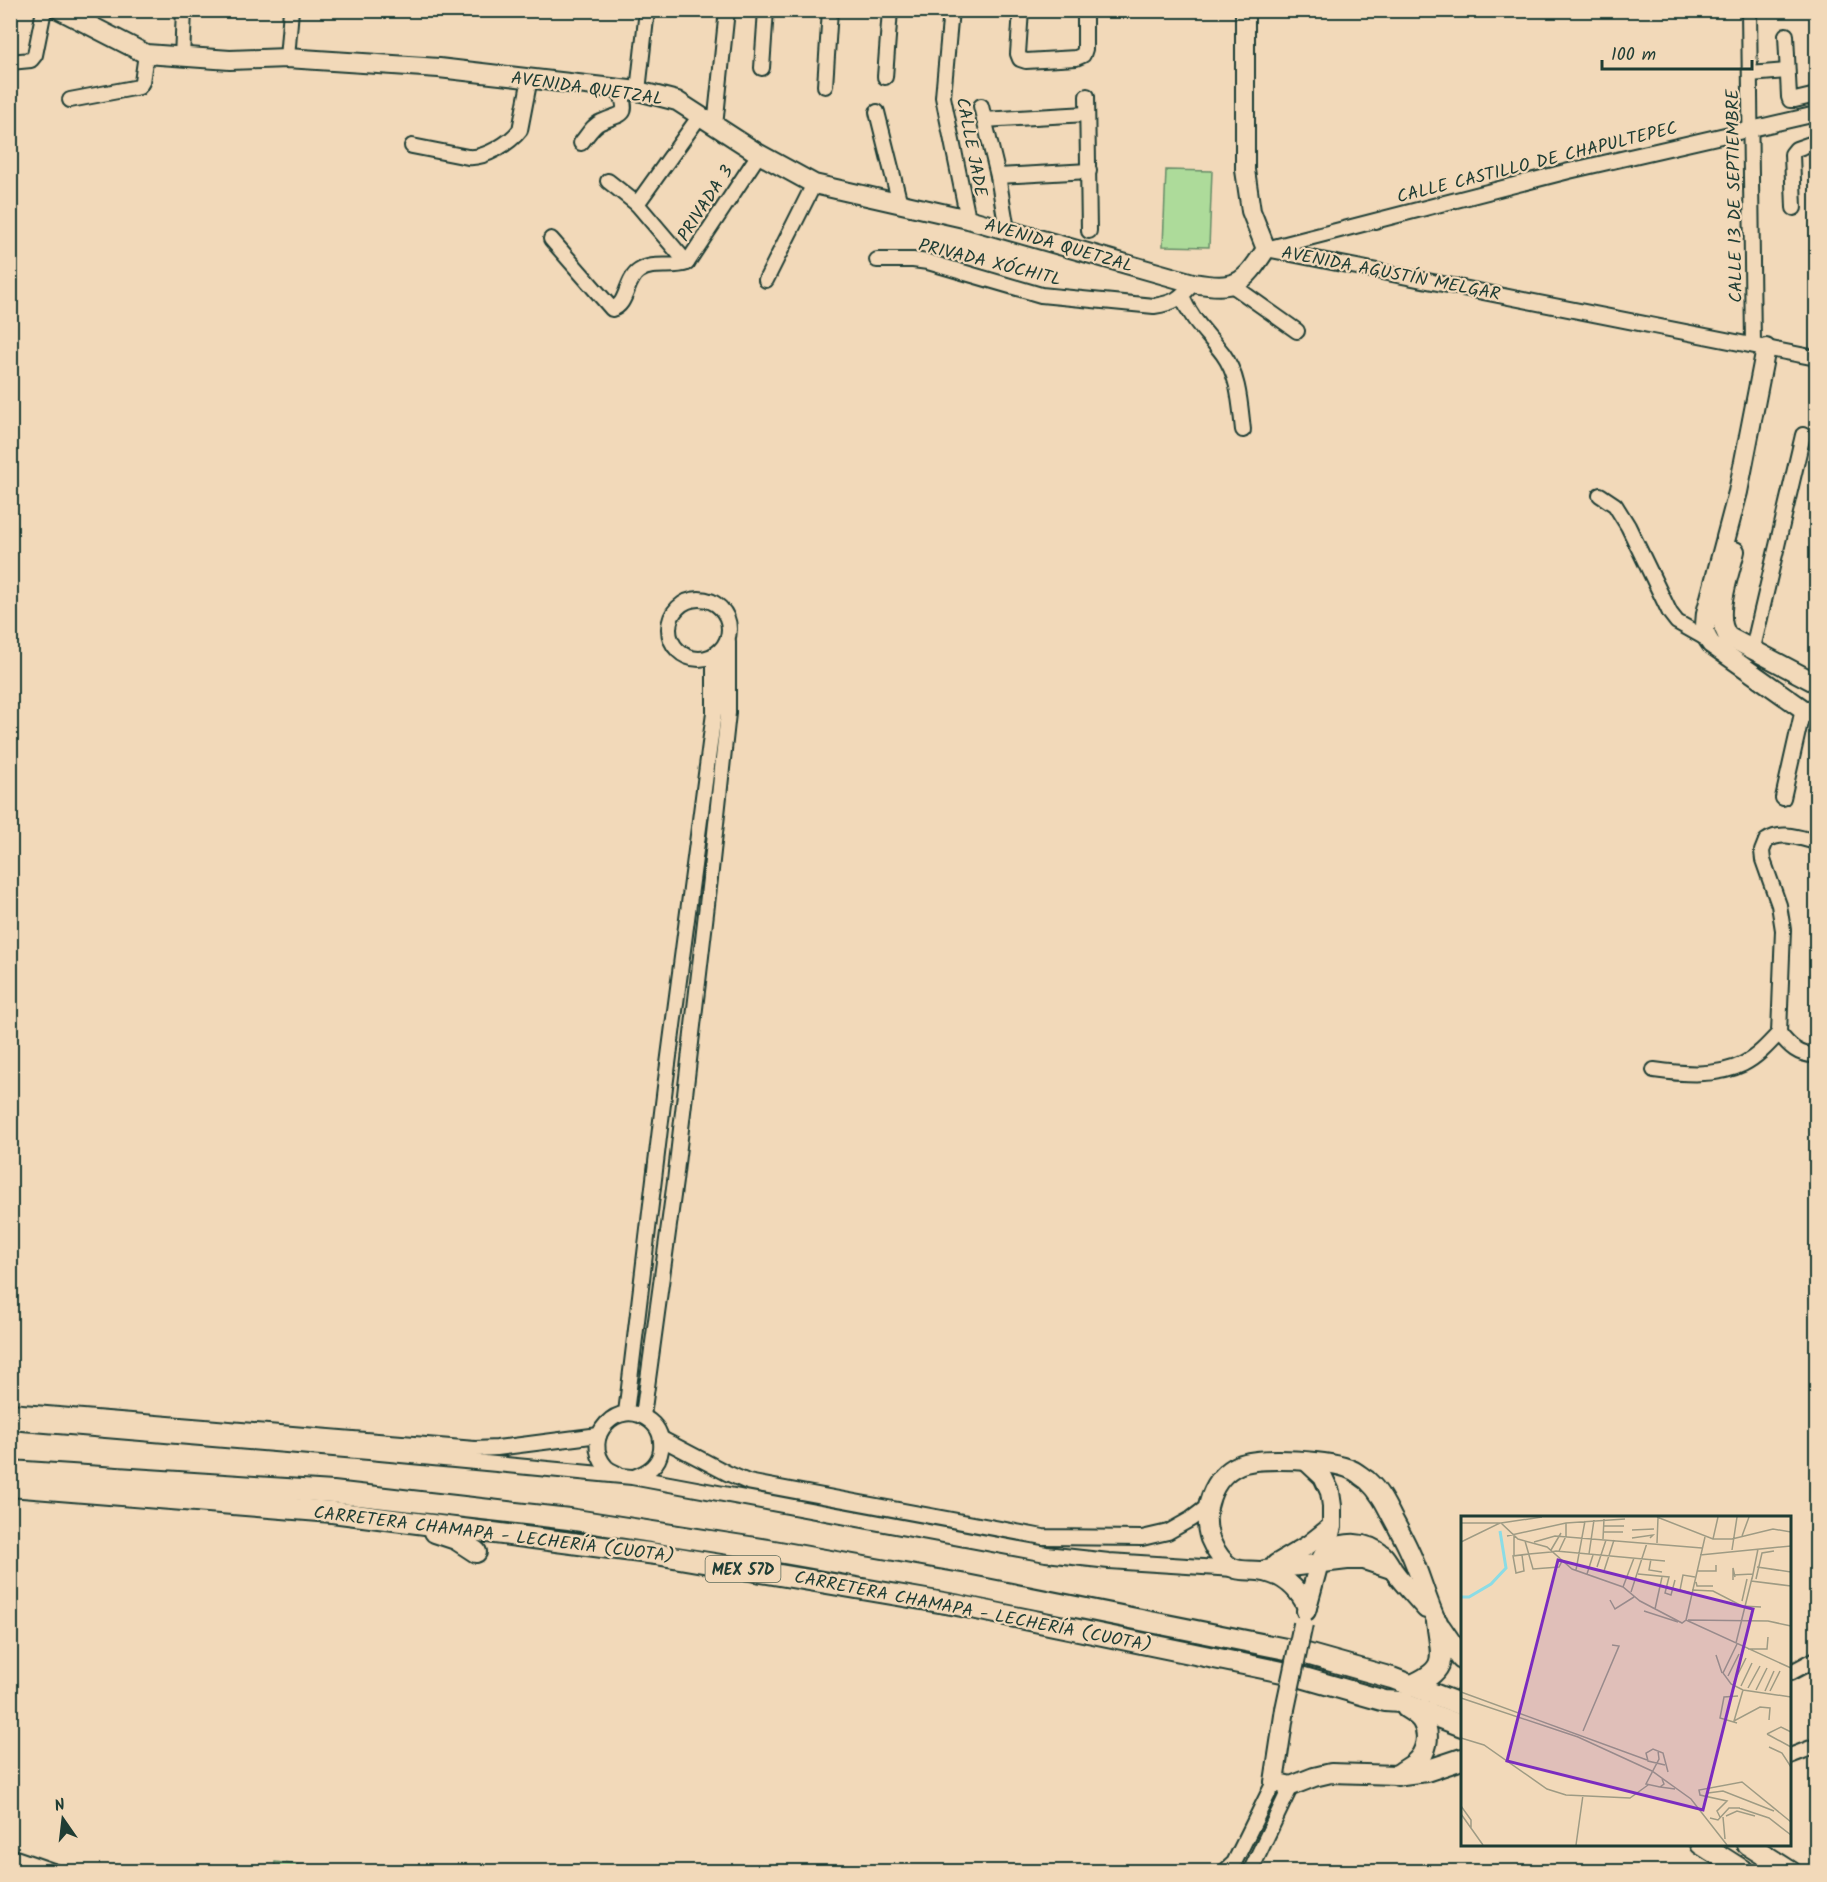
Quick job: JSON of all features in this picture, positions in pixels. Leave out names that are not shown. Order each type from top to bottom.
[{"type":"highway","name":"CARRETERA CHAMAPA - LECHERÍA (CUOTA)","points":[[10,1471],[333,1492],[604,1524],[768,1550],[939,1580],[1200,1630],[1296,1651],[1392,1677],[1405,1694],[1461,1725]]},
{"type":"highway","name":"CARRETERA CHAMAPA - LECHERÍA (CUOTA)","points":[[10,1486],[332,1512],[656,1554],[957,1605],[1287,1673],[1385,1701],[1405,1694],[1461,1705]]},
{"type":"highway","points":[[332,1512],[377,1523],[437,1532],[456,1539],[476,1552]]},
{"type":"highway","points":[[585,1560],[613,1553],[656,1554]]},
{"type":"highway","points":[[1437,1622],[1461,1658]]},
{"type":"highway","points":[[1398,1774],[1420,1759],[1426,1748],[1425,1727],[1405,1694],[1428,1678],[1440,1662],[1437,1622]]},
{"type":"highway","points":[[1398,1774],[1426,1771],[1461,1759]]},
{"type":"highway","points":[[1703,1846],[1745,1872]]},
{"type":"highway","points":[[1750,1846],[1791,1872]]},
{"type":"main road","name":"AVENIDA QUETZAL","points":[[60,10],[146,54],[230,60],[287,58],[439,68],[629,90],[677,101],[759,154],[814,184],[1007,230],[1187,290],[1232,285]]},
{"type":"main road","name":"AVENIDA AGUSTÍN MELGAR","points":[[1245,10],[1245,170],[1251,211],[1266,249]]},
{"type":"main road","points":[[1232,285],[1245,278],[1266,249]]},
{"type":"main road","points":[[1766,347],[1743,493],[1706,613],[1715,634],[1810,713]]},
{"type":"main road","points":[[1715,634],[1753,648],[1816,683]]},
{"type":"main road","points":[[1305,1616],[1301,1594],[1289,1582],[1261,1571],[1234,1569],[1221,1558],[1210,1540],[1206,1525],[1207,1507],[1213,1492],[1223,1478],[1238,1465],[1254,1460],[1307,1461],[1331,1463],[1353,1470],[1380,1493],[1409,1550],[1437,1622]]},
{"type":"main road","points":[[1307,1461],[1323,1477],[1329,1491],[1332,1526],[1305,1616],[1285,1709],[1283,1784],[1331,1773],[1398,1774]]},
{"type":"main road","points":[[1261,1571],[1308,1545],[1332,1526]]},
{"type":"main road","points":[[1261,1571],[1322,1557],[1364,1560],[1393,1570],[1437,1622]]},
{"type":"street","points":[[10,62],[31,60],[35,55],[44,10]]},
{"type":"street","points":[[183,58],[184,10]]},
{"type":"street","points":[[287,58],[291,10]]},
{"type":"street","points":[[581,143],[597,124],[619,116],[624,111],[647,10]]},
{"type":"street","points":[[637,204],[707,122],[727,10]]},
{"type":"street","points":[[762,68],[766,10]]},
{"type":"street","points":[[825,87],[830,10]]},
{"type":"street","points":[[885,77],[890,10]]},
{"type":"street","name":"CALLE JADE","points":[[951,10],[943,97],[968,219]]},
{"type":"street","points":[[1020,10],[1018,54],[1020,59],[1026,61],[1076,58],[1083,55],[1085,49],[1084,10]]},
{"type":"street","name":"CALLE 13 DE SEPTIEMBRE","points":[[1749,10],[1751,129],[1766,347]]},
{"type":"street","points":[[1786,35],[1790,100],[1816,95]]},
{"type":"street","points":[[70,100],[139,87],[142,82],[146,54]]},
{"type":"street","points":[[1750,74],[1787,71]]},
{"type":"street","points":[[412,146],[475,158],[486,155],[520,130],[530,78]]},
{"type":"street","points":[[1087,96],[1089,231]]},
{"type":"street","points":[[877,112],[900,204]]},
{"type":"street","points":[[1007,230],[998,176],[983,113],[1087,114]]},
{"type":"street","name":"CALLE CASTILLO DE CHAPULTEPEC","points":[[1266,249],[1569,171],[1816,116]]},
{"type":"street","points":[[1794,208],[1792,154],[1796,149],[1816,142]]},
{"type":"street","name":"PRIVADA 3","points":[[551,239],[612,309],[617,308],[621,304],[631,279],[639,271],[651,266],[680,266],[687,263],[759,154]]},
{"type":"street","points":[[998,176],[1089,171]]},
{"type":"street","points":[[608,181],[637,204],[687,263]]},
{"type":"street","points":[[766,280],[814,184]]},
{"type":"street","name":"AVENIDA AGUSTÍN MELGAR","points":[[1266,249],[1816,358]]},
{"type":"street","name":"PRIVADA XÓCHITL","points":[[877,260],[928,262],[1041,295],[1061,298],[1154,306],[1169,304],[1187,290]]},
{"type":"street","points":[[1232,285],[1297,331]]},
{"type":"street","points":[[1187,290],[1188,313],[1224,356],[1233,373],[1239,393],[1243,430]]},
{"type":"street","points":[[1753,648],[1803,435]]},
{"type":"street","points":[[1600,495],[1615,505],[1628,526],[1670,613],[1677,622],[1715,634]]},
{"type":"street","points":[[644,1416],[675,1180],[728,713],[729,624],[722,608],[707,600],[690,600],[675,610],[669,625],[671,642],[682,655],[697,660],[714,656],[728,640]]},
{"type":"street","points":[[626,1413],[657,1146],[714,713],[714,656]]},
{"type":"street","points":[[1783,798],[1810,713]]},
{"type":"street","points":[[1654,1070],[1682,1074],[1726,1070],[1743,1064],[1761,1052],[1779,1033],[1783,930],[1779,905],[1766,870],[1762,851],[1766,841],[1776,835],[1783,834],[1816,842]]},
{"type":"street","points":[[1779,1033],[1790,1046],[1806,1055],[1816,1055]]},
{"type":"street","points":[[10,1411],[475,1449],[599,1436]]},
{"type":"street","points":[[626,1413],[644,1416],[656,1425],[662,1439],[660,1457],[649,1471],[626,1477],[606,1467],[598,1452],[599,1436],[605,1425],[614,1417],[626,1413]]},
{"type":"street","points":[[10,1422],[357,1451],[626,1477],[1046,1554],[1109,1561],[1234,1569]]},
{"type":"street","points":[[662,1439],[748,1482],[1043,1537],[1142,1538],[1168,1532],[1207,1507]]},
{"type":"street","points":[[1791,1672],[1816,1659]]},
{"type":"street","points":[[1791,1756],[1816,1746]]},
{"type":"street","points":[[1224,1872],[1234,1863],[1283,1784]]},
{"type":"street","points":[[1250,1872],[1283,1784]]},
{"type":"street","points":[[10,1856],[56,1872]]},
{"type":"green space","points":[[1166,170],[1212,171],[1209,247],[1163,246]]},
{"type":"green space","points":[[275,1862],[350,1871],[274,1871]]}]
